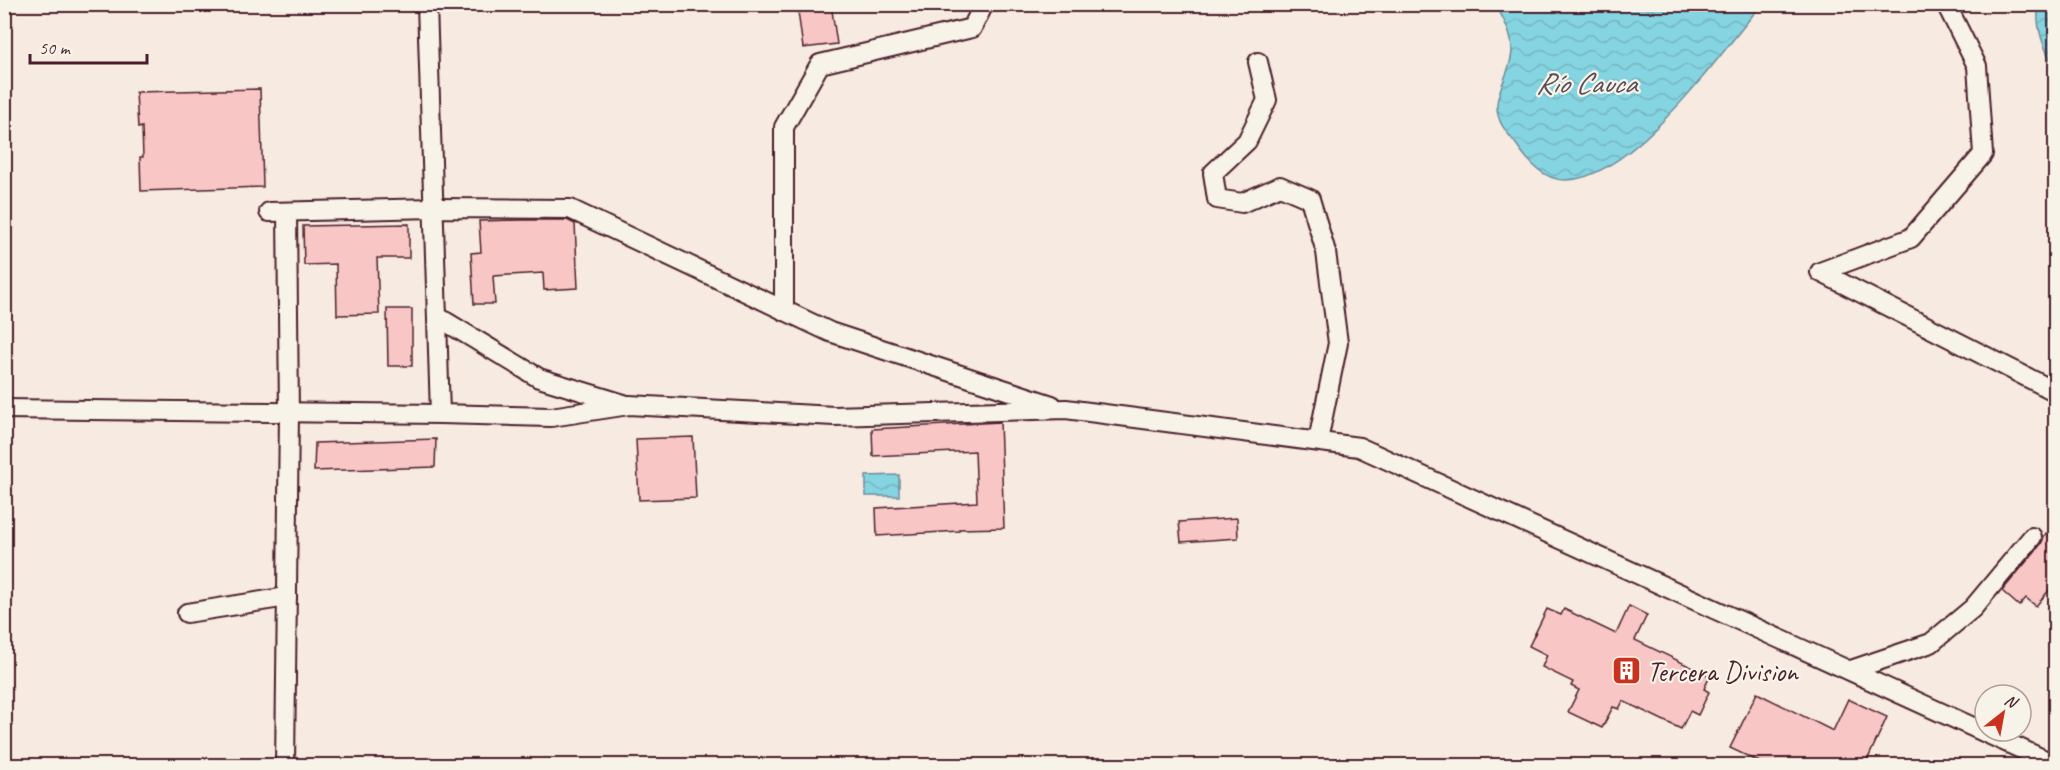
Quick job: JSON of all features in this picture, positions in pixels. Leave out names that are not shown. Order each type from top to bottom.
[{"type":"street","points":[[426,4],[440,414]]},
{"type":"street","points":[[784,311],[784,127],[820,64],[972,28],[984,4]]},
{"type":"street","points":[[1946,4],[1977,66],[1983,154],[1911,238],[1820,272],[2055,392]]},
{"type":"street","points":[[1258,62],[1267,100],[1247,141],[1213,173],[1217,199],[1242,203],[1280,186],[1310,200],[1326,252],[1338,343],[1318,441]]},
{"type":"street","points":[[268,212],[434,208],[570,209],[830,332],[1066,409]]},
{"type":"street","points":[[285,765],[289,413],[287,212]]},
{"type":"street","points":[[438,317],[539,378],[629,405]]},
{"type":"street","points":[[4,409],[551,417],[629,405],[834,416],[1066,409],[1359,447],[2055,765]]},
{"type":"street","points":[[1851,670],[1931,643],[1973,608],[2032,537]]},
{"type":"street","points":[[187,613],[287,597]]},
{"type":"water","name":"Río Cauca","points":[[1496,5],[1761,5],[1699,82],[1645,138],[1618,160],[1591,175],[1565,180],[1550,177],[1536,168],[1500,121],[1497,103],[1511,60],[1512,45],[1505,22]]},
{"type":"water","points":[[2039,5],[2055,5],[2055,69],[2039,29]]},
{"type":"water","points":[[899,475],[899,496],[866,496],[866,476]]},
{"type":"building","points":[[797,4],[831,4],[837,44],[803,48]]},
{"type":"building","points":[[260,89],[263,187],[141,191],[142,127],[138,128],[136,92]]},
{"type":"building","points":[[567,220],[575,224],[578,288],[544,290],[543,273],[493,276],[495,304],[474,304],[471,253],[481,252],[479,221]]},
{"type":"building","points":[[409,224],[409,258],[377,258],[379,314],[337,315],[336,264],[304,265],[303,226]]},
{"type":"building","points":[[387,309],[412,309],[412,366],[388,366]]},
{"type":"building","points":[[1000,422],[1004,528],[959,529],[959,531],[877,536],[876,508],[977,502],[975,451],[873,456],[872,429]]},
{"type":"building","points":[[693,437],[696,498],[639,500],[636,439]]},
{"type":"building","points":[[436,439],[435,467],[314,471],[315,443]]},
{"type":"building","points":[[1237,518],[1238,538],[1181,542],[1179,522]]},
{"type":"building","points":[[2046,533],[2055,541],[2055,583],[2036,606],[2026,598],[2019,606],[2002,591],[2041,544]]},
{"type":"building","name":"Tercera Division","points":[[1629,606],[1647,615],[1635,640],[1710,676],[1704,689],[1709,692],[1698,715],[1690,711],[1681,729],[1623,701],[1619,709],[1613,707],[1602,728],[1568,712],[1579,690],[1571,686],[1573,682],[1542,667],[1547,655],[1529,646],[1547,609],[1561,615],[1564,609],[1616,634]]},
{"type":"building","points":[[1757,693],[1833,731],[1848,699],[1887,717],[1865,765],[1766,765],[1730,748]]},
{"type":"place","name":"Tercera Division","points":[[1626,671]]}]
